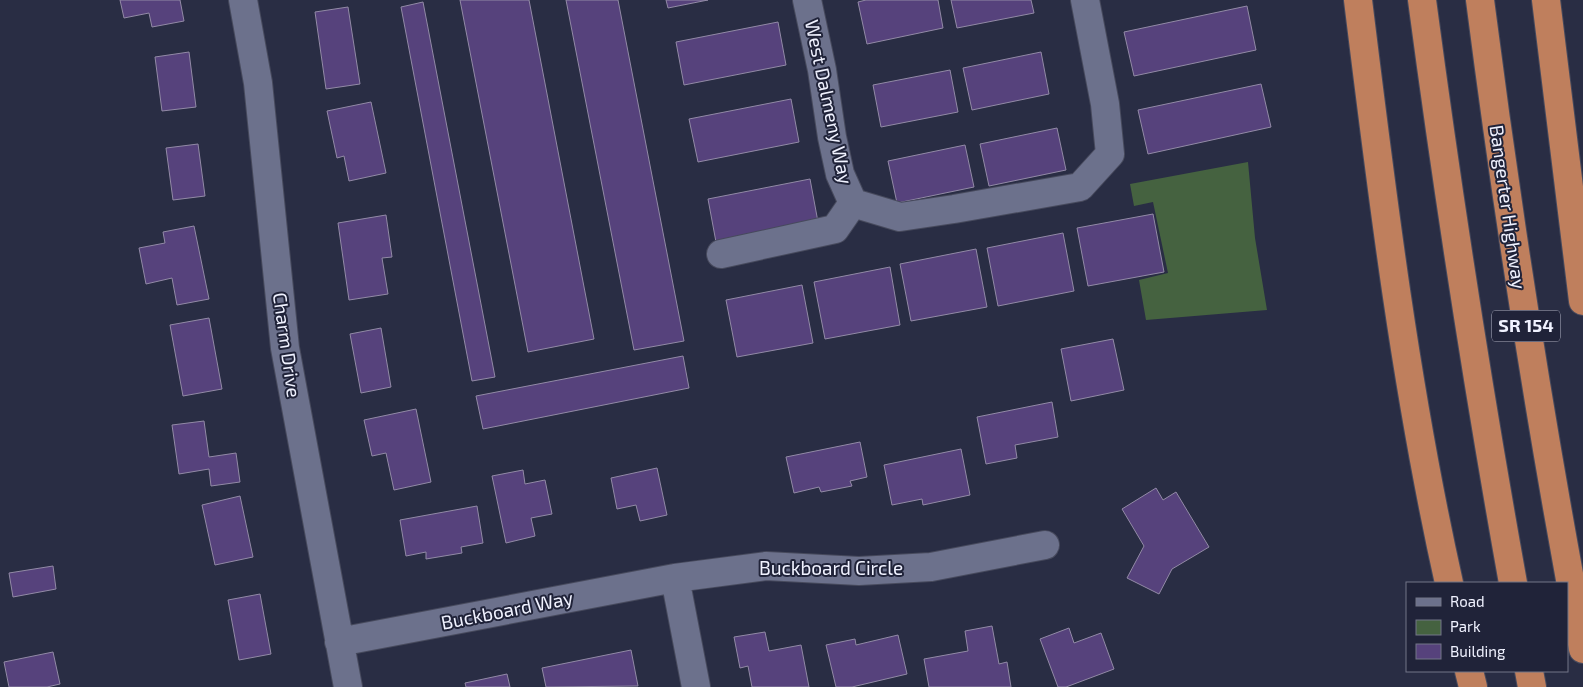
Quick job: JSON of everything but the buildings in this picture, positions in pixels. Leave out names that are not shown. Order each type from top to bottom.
[{"type":"highway","points":[[1358,0],[1406,355],[1423,455],[1449,582]]},
{"type":"highway","name":"SR 154","points":[[1422,0],[1444,170],[1462,286],[1513,582]]},
{"type":"highway","name":"Bangerter Highway","points":[[1480,0],[1509,218],[1562,542],[1583,649]]},
{"type":"highway","points":[[1546,0],[1583,301]]},
{"type":"highway","points":[[1469,672],[1473,687]]},
{"type":"highway","points":[[1529,672],[1532,687]]},
{"type":"street","name":"Charm Drive","points":[[243,0],[258,83],[286,348],[348,687]]},
{"type":"street","name":"West Dalmeny Way","points":[[806,0],[823,77],[840,174],[853,204]]},
{"type":"street","points":[[721,254],[835,229],[853,204],[900,217],[1080,188],[1110,154],[1105,104],[1085,0]]},
{"type":"street","name":"Buckboard Circle","points":[[675,578],[766,566],[859,571],[931,567],[1045,545]]},
{"type":"street","name":"Buckboard Way","points":[[339,642],[675,578]]},
{"type":"street","points":[[675,578],[696,687]]},
{"type":"green space","points":[[1248,162],[1255,238],[1267,310],[1146,320],[1139,280],[1168,273],[1153,202],[1134,206],[1130,184]]}]
